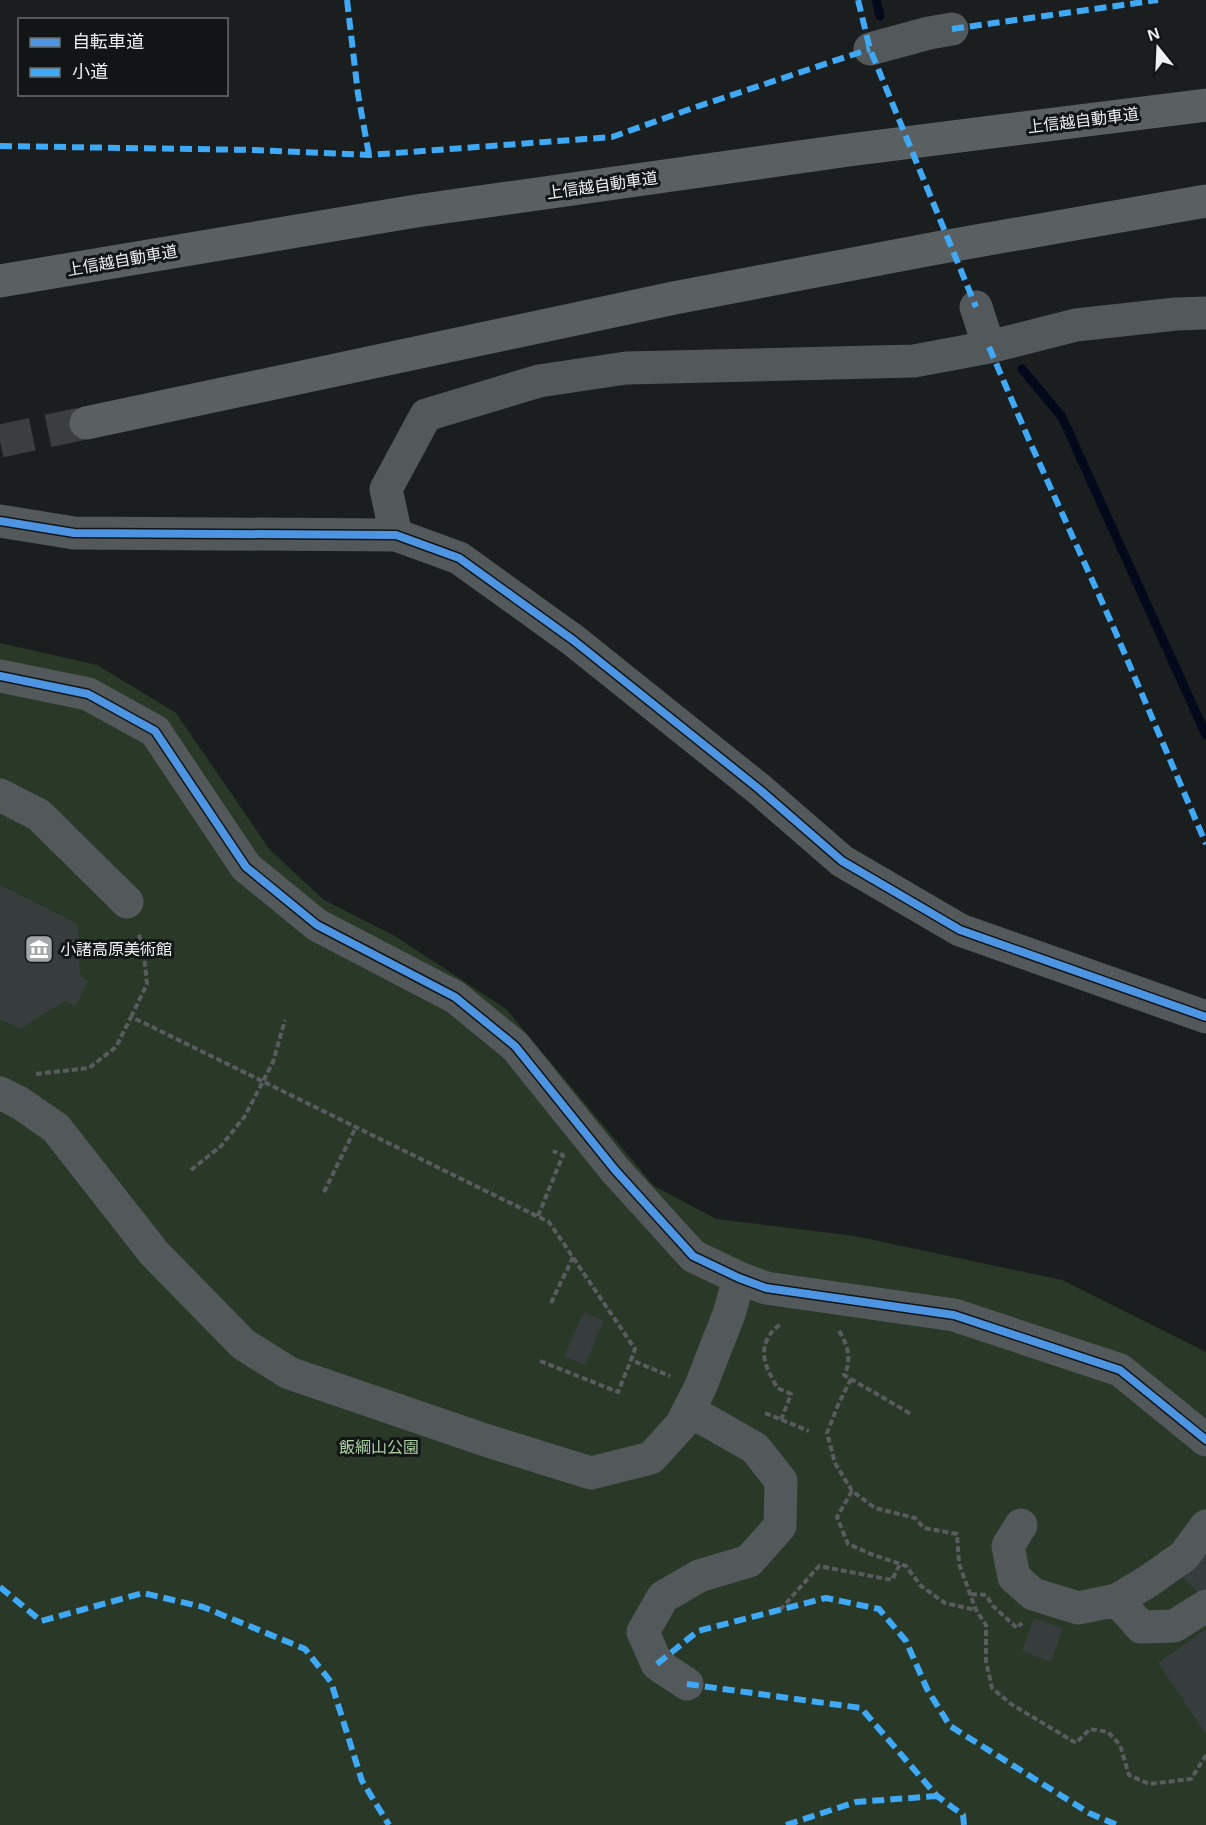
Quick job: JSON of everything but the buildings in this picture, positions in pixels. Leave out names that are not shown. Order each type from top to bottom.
[{"type":"highway","name":"上信越自動車道","points":[[0,281],[416,211],[849,150],[1206,105]]},
{"type":"highway","points":[[86,423],[674,298],[937,248],[1206,201]]},
{"type":"street","points":[[870,49],[952,29]]},
{"type":"street","points":[[976,307],[989,347]]},
{"type":"street","points":[[396,535],[386,489],[426,415],[539,381],[626,368],[914,361],[989,347],[1076,326],[1176,314],[1206,313]]},
{"type":"street","points":[[0,521],[74,533],[396,535],[459,558],[573,640],[759,789],[842,861],[960,930],[1206,1017]]},
{"type":"street","points":[[0,676],[88,694],[155,731],[246,867],[317,925],[455,997],[515,1046],[615,1170],[693,1256],[766,1288],[954,1315],[1120,1370],[1206,1440]]},
{"type":"street","points":[[0,795],[39,815],[126,902]]},
{"type":"street","points":[[0,1093],[20,1103],[56,1128],[154,1253],[243,1344],[289,1373],[485,1440],[591,1473],[651,1458],[681,1425],[690,1411],[729,1314],[739,1278]]},
{"type":"street","points":[[687,1684],[657,1664],[643,1632],[663,1597],[699,1576],[749,1561],[780,1526],[781,1481],[755,1449],[690,1411]]},
{"type":"street","points":[[1021,1526],[1008,1546],[1014,1577],[1033,1594],[1078,1608],[1117,1600],[1147,1582],[1184,1556],[1206,1526]]},
{"type":"street","points":[[1117,1600],[1140,1627],[1174,1626],[1206,1606]]},
{"type":"path","points":[[28,1070],[38,1074],[88,1068],[116,1047],[147,984],[143,947],[126,902]]},
{"type":"path","points":[[131,1017],[549,1221],[635,1349],[618,1392],[540,1361]]},
{"type":"path","points":[[191,1170],[221,1146],[245,1116],[273,1062],[285,1020]]},
{"type":"path","points":[[324,1192],[356,1127]]},
{"type":"path","points":[[538,1216],[563,1155],[553,1151]]},
{"type":"path","points":[[551,1302],[573,1257]]},
{"type":"path","points":[[781,1420],[791,1394],[778,1387],[767,1370],[763,1356],[766,1341],[775,1328],[788,1320]]},
{"type":"path","points":[[834,1325],[841,1334],[847,1353],[849,1367],[844,1375],[911,1414]]},
{"type":"path","points":[[631,1360],[680,1380]]},
{"type":"path","points":[[851,1379],[827,1433],[835,1463],[852,1491],[875,1508],[915,1518],[924,1528],[957,1534],[959,1564],[976,1610],[986,1625],[986,1661],[992,1688],[1011,1704],[1077,1743],[1090,1729],[1108,1732],[1120,1745],[1129,1775],[1149,1784],[1191,1779],[1206,1755]]},
{"type":"path","points":[[852,1491],[837,1517],[848,1544],[906,1566],[921,1586],[945,1603],[976,1610]]},
{"type":"path","points":[[780,1610],[819,1566],[892,1581],[900,1564]]},
{"type":"green space","name":"飯綱山公園","points":[[0,643],[97,665],[176,713],[270,850],[324,900],[395,936],[506,1009],[654,1186],[716,1219],[855,1236],[1062,1280],[1206,1352],[1206,1825],[0,1825]]},
{"type":"waterway","points":[[876,0],[880,16]]},
{"type":"waterway","points":[[1022,369],[1062,417],[1206,735]]},
{"type":"tunnel","points":[[0,441],[86,423]]},
{"type":"marked path","points":[[347,0],[358,94],[369,155]]},
{"type":"marked path","points":[[858,0],[870,49],[976,307]]},
{"type":"marked path","points":[[952,29],[1158,0]]},
{"type":"marked path","points":[[0,146],[255,150],[369,155],[612,137],[870,49]]},
{"type":"marked path","points":[[989,347],[1112,624],[1206,844]]},
{"type":"marked path","points":[[0,1587],[41,1621],[143,1593],[203,1607],[305,1649],[331,1682],[362,1781],[389,1825]]},
{"type":"marked path","points":[[657,1664],[698,1631],[826,1598],[879,1609],[906,1641],[927,1689],[950,1726],[1089,1813],[1117,1825]]},
{"type":"marked path","points":[[687,1684],[861,1708],[937,1796],[963,1815],[964,1825]]},
{"type":"marked path","points":[[786,1825],[856,1802],[937,1796]]},
{"type":"cycle path","points":[[0,521],[74,533],[396,535],[459,558],[573,640],[759,789],[842,861],[960,930],[1206,1017]]},
{"type":"cycle path","points":[[0,676],[88,694],[155,731],[246,867],[317,925],[455,997],[515,1046],[615,1170],[693,1256],[766,1288],[954,1315],[1120,1370],[1206,1440]]},
{"type":"place","name":"小諸高原美術館","points":[[39,949]]}]
